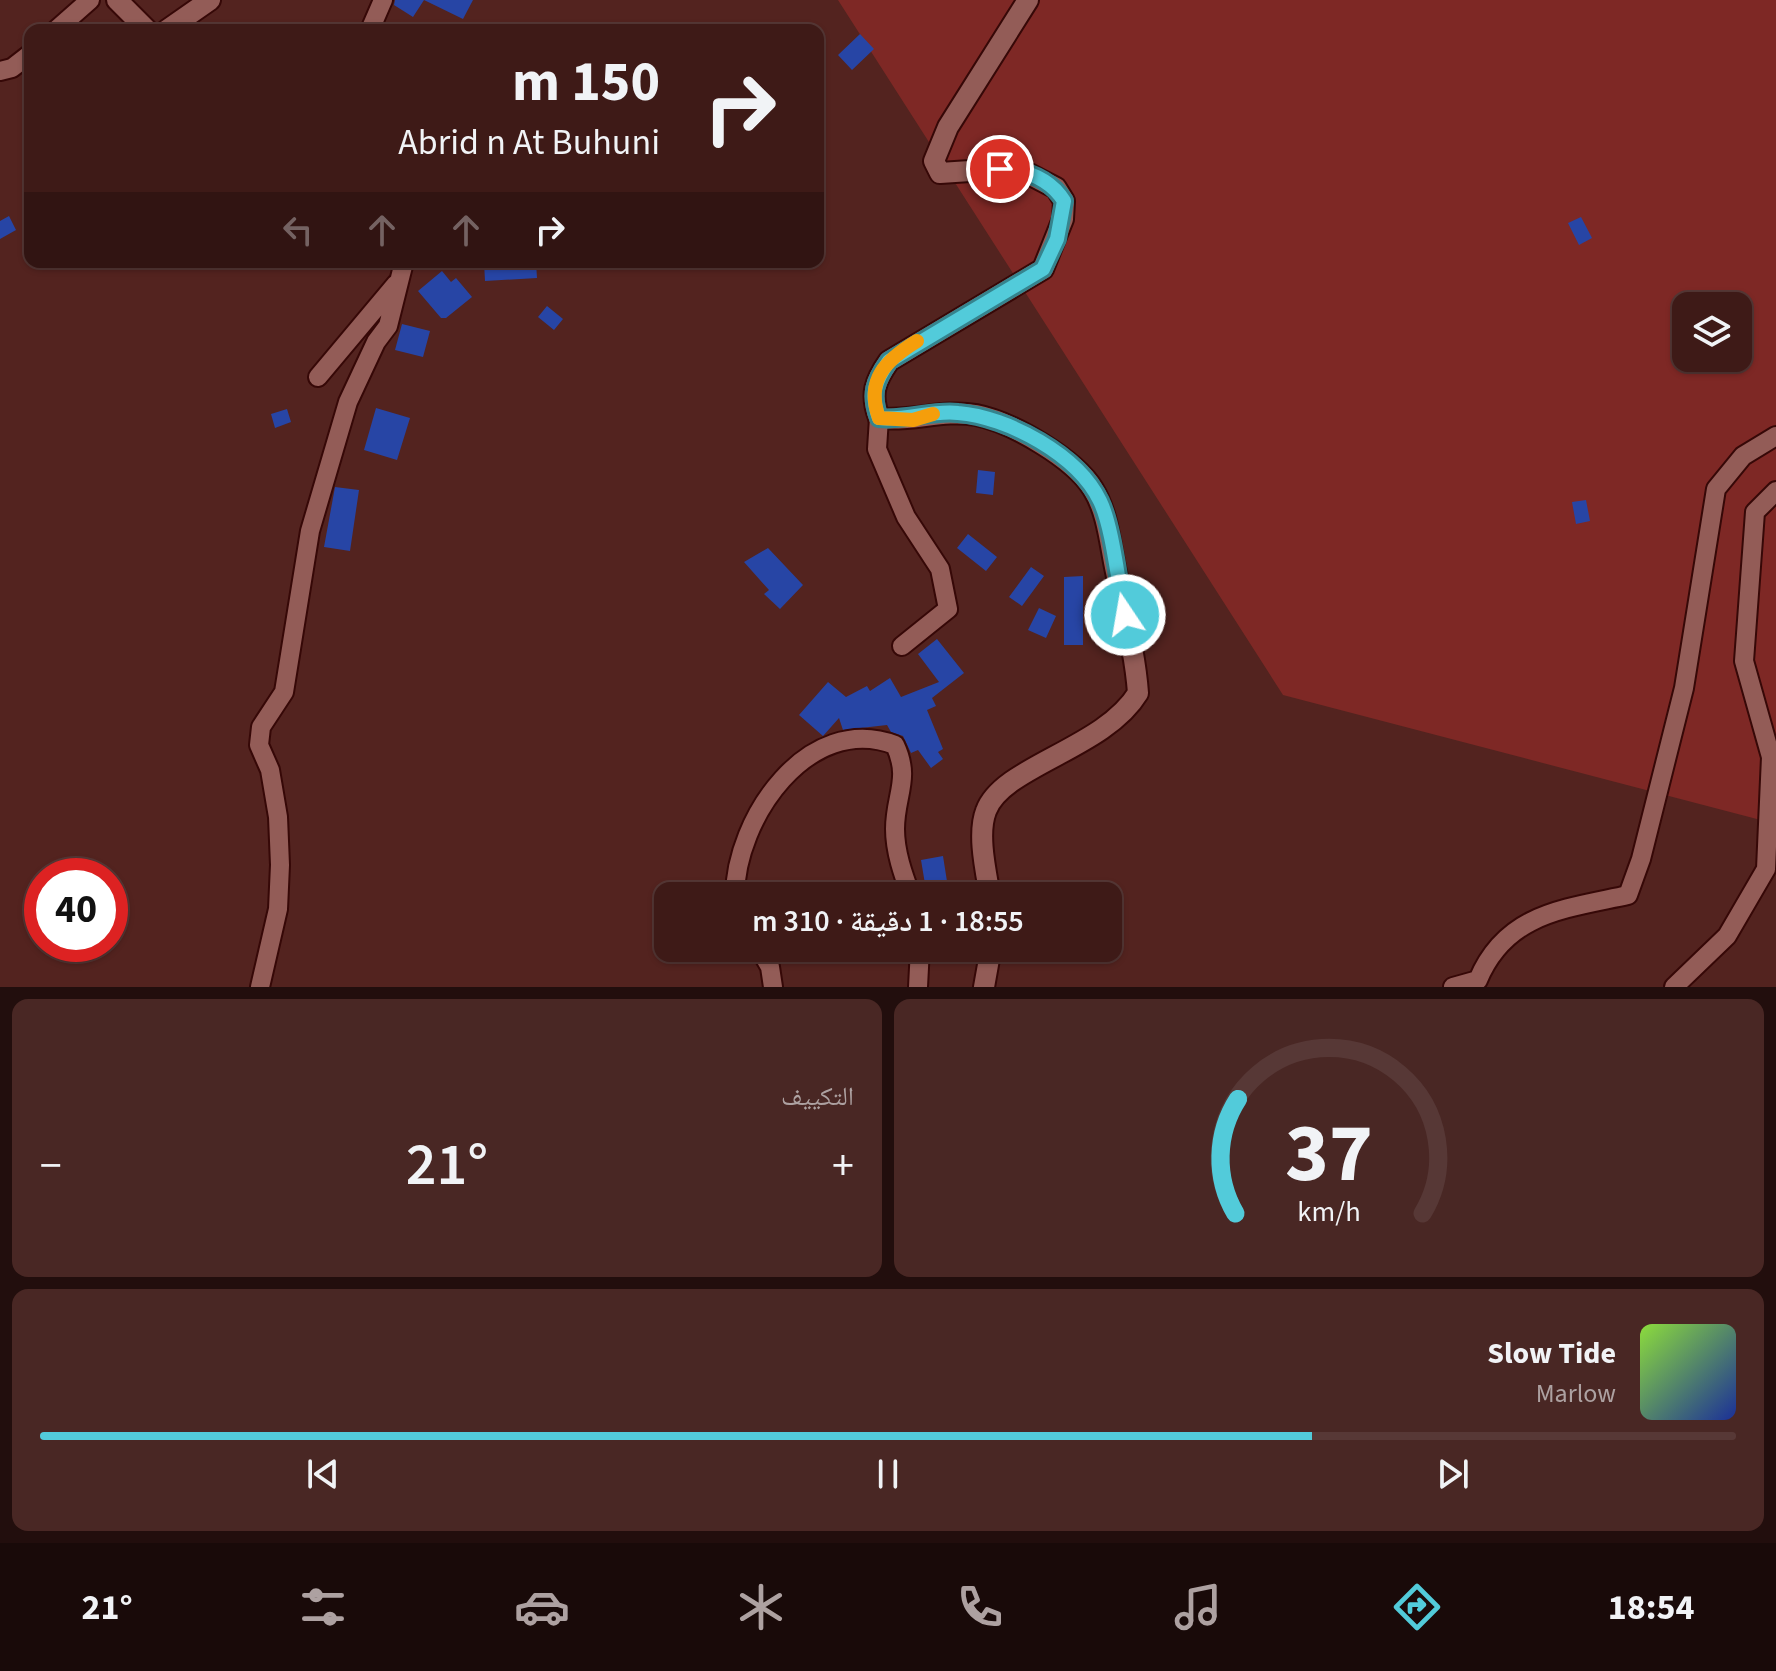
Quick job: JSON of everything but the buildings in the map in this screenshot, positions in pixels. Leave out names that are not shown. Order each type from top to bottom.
[{"type":"street","points":[[63,24],[90,0]]},
{"type":"street","points":[[117,0],[141,24]]},
{"type":"street","points":[[176,24],[210,0]]},
{"type":"street","points":[[373,24],[383,0]]},
{"type":"street","points":[[902,646],[948,609],[947,594],[940,569],[906,517],[877,449],[879,418],[872,399],[877,377],[889,361],[1043,269],[1057,239],[1064,201],[1056,188],[1015,170],[940,173],[934,161],[948,127],[1028,0]]},
{"type":"street","points":[[0,71],[12,68],[24,59]]},
{"type":"street","points":[[318,377],[402,271]]},
{"type":"street","points":[[260,987],[278,909],[280,865],[278,817],[270,770],[259,745],[261,727],[284,692],[310,531],[348,402],[376,342],[388,326],[402,271]]},
{"type":"street","points":[[879,418],[913,420],[935,413],[957,412],[990,419],[1028,436],[1083,475],[1102,504],[1138,693],[1130,706],[1106,729],[1020,775],[997,794],[986,811],[984,838],[989,882]]},
{"type":"street","points":[[1453,987],[1478,980],[1488,956],[1538,915],[1628,895],[1641,859],[1684,688],[1716,489],[1743,456],[1768,438],[1776,436]]},
{"type":"street","points":[[1674,987],[1727,936],[1766,869],[1771,757],[1744,661],[1755,512],[1776,491]]},
{"type":"street","points":[[737,882],[742,848],[763,805],[786,775],[813,752],[827,746],[876,738],[895,745],[903,762],[904,783],[896,804],[895,834],[907,882]]},
{"type":"street","points":[[767,962],[773,987]]},
{"type":"street","points":[[918,987],[919,962]]},
{"type":"street","points":[[984,987],[988,962]]},
{"type":"shaded area","points":[[838,0],[1776,0],[1776,824],[1283,695]]},
{"type":"slow traffic","points":[[917,341],[889,361],[877,377],[872,399],[879,418],[913,420],[933,414]]},
{"type":"route","points":[[1000,169],[1015,170],[1046,182],[1056,188],[1064,201],[1057,239],[1043,269],[889,361],[877,377],[872,399],[879,418],[913,420],[935,413],[957,412],[981,416],[1028,436],[1083,475],[1102,504],[1125,615]]}]
